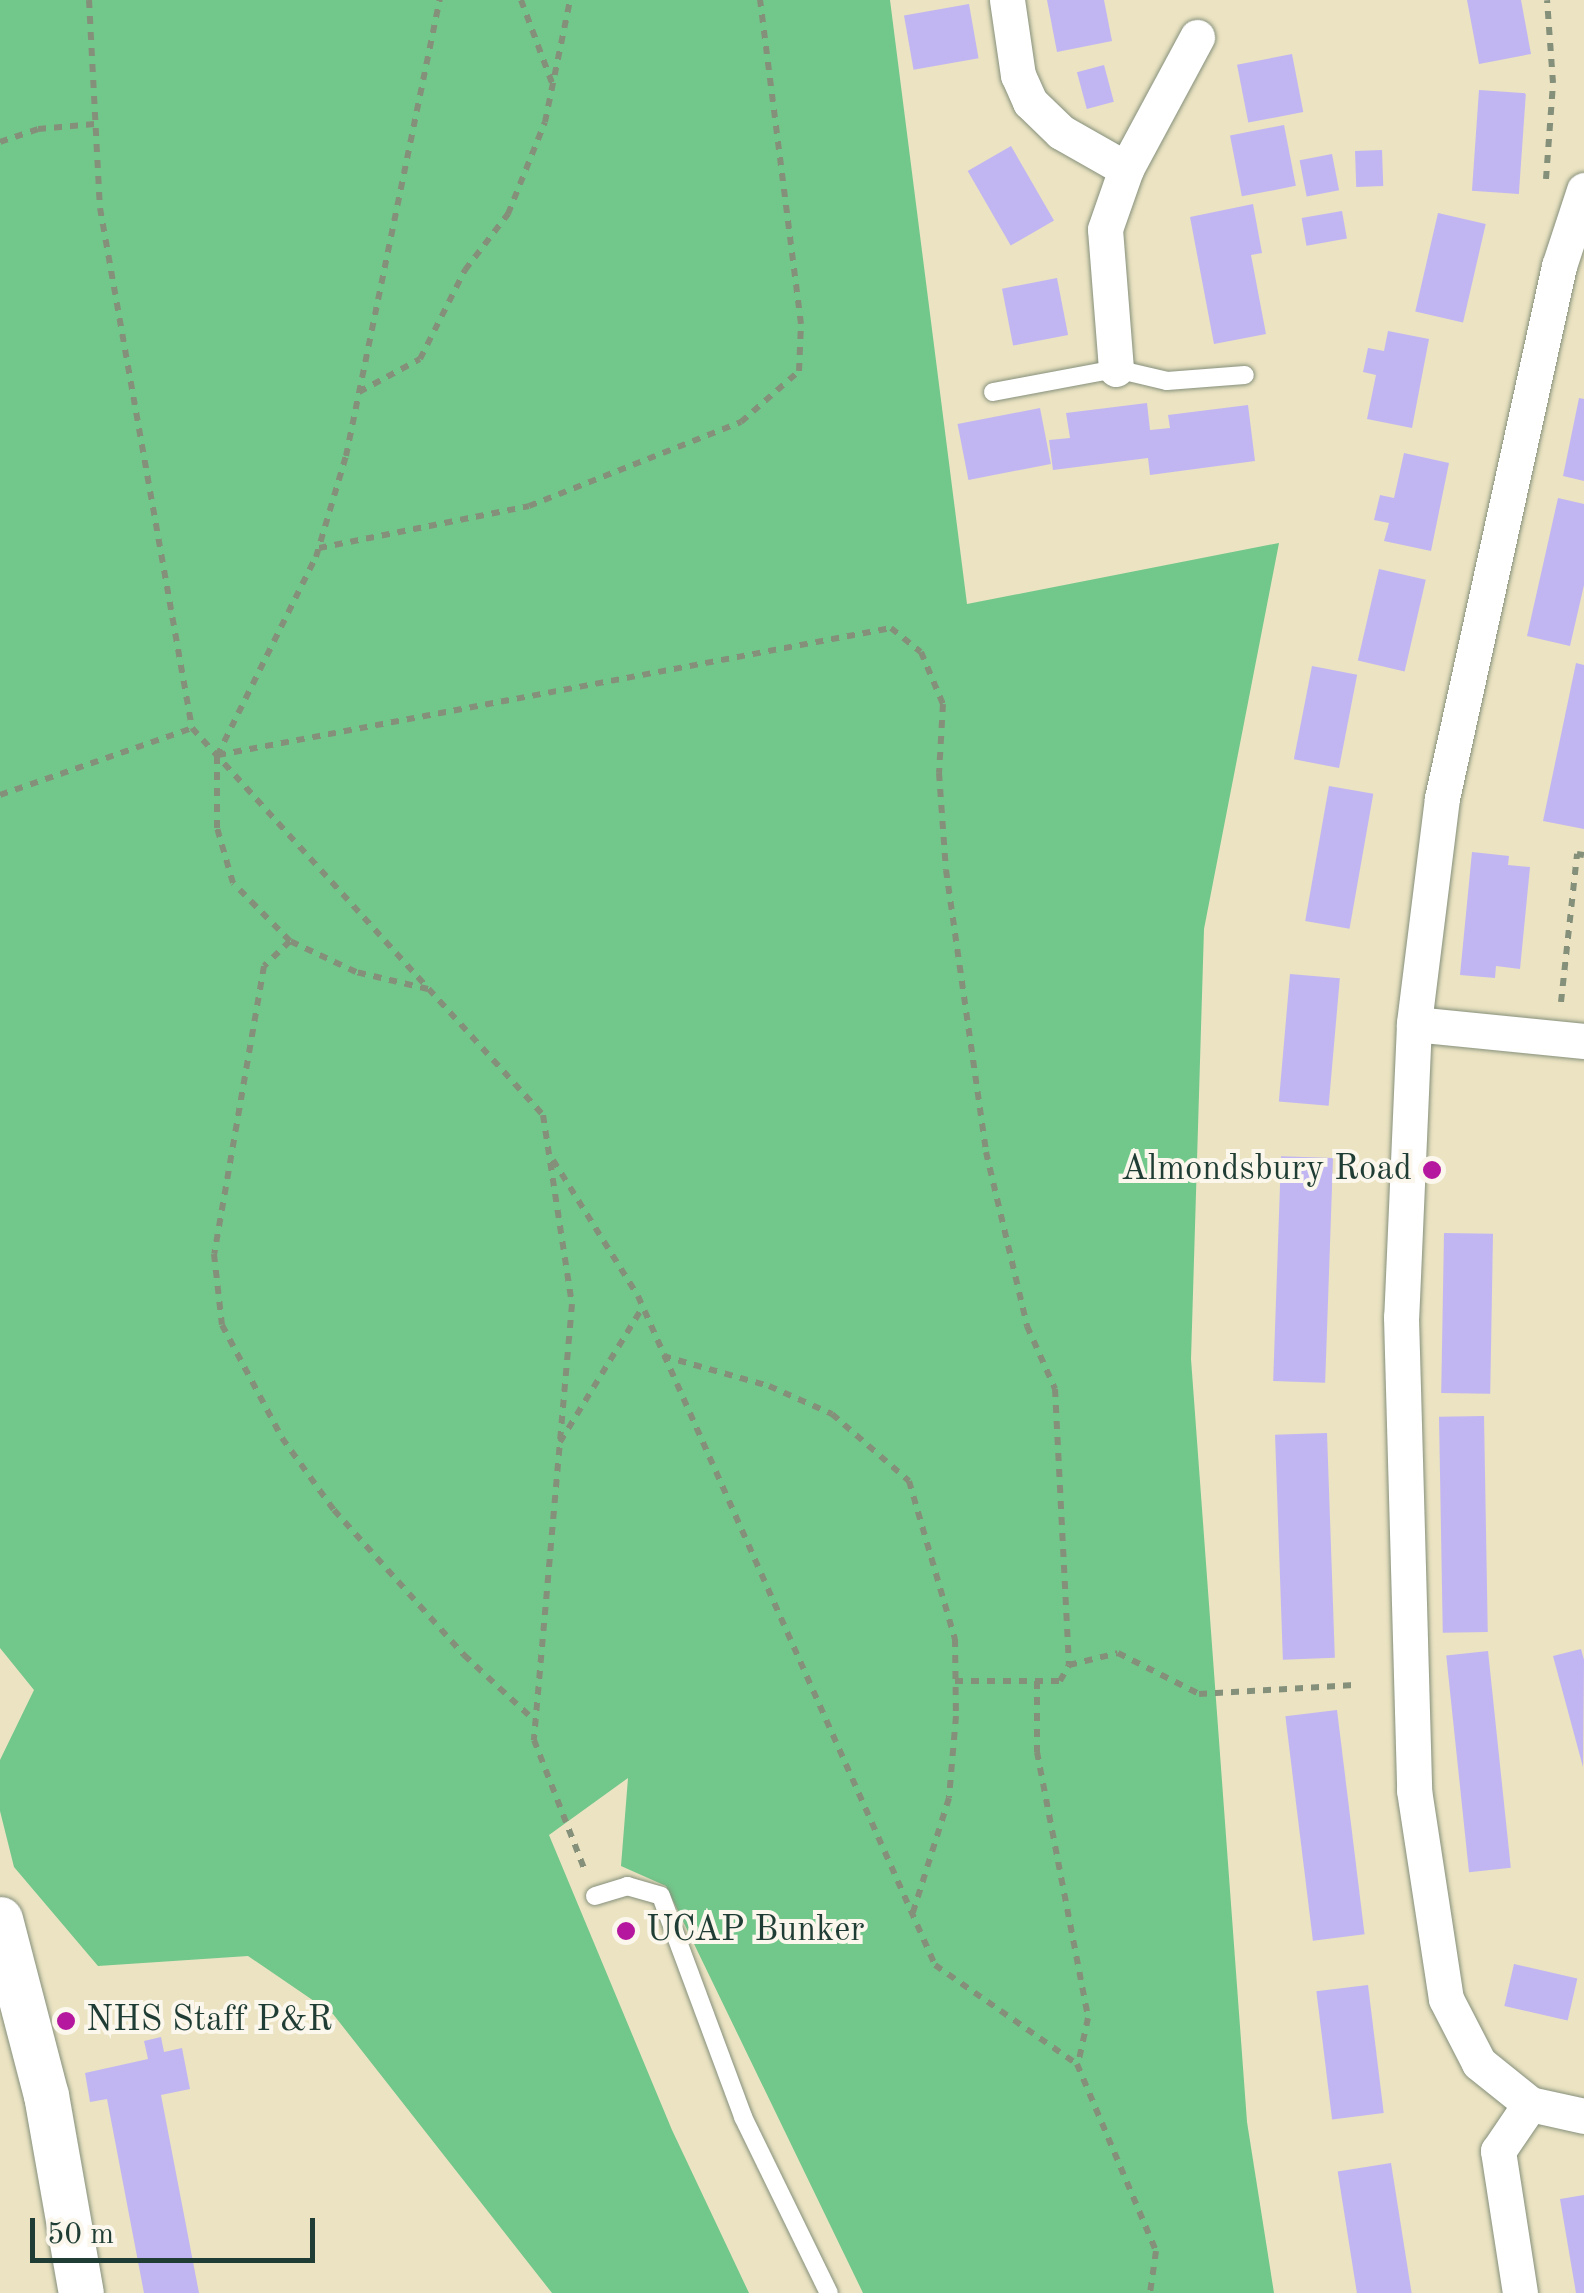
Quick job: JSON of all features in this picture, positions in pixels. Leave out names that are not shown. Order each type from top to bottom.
[{"type":"street","points":[[1008,0],[1018,75],[1030,102],[1061,132],[1126,169]]},
{"type":"street","points":[[1116,369],[1104,229],[1126,169],[1197,37]]},
{"type":"street","points":[[1581,194],[1442,798],[1414,1024],[1401,1316],[1414,1790],[1446,1999],[1479,2064],[1530,2104],[1582,2109]]},
{"type":"street","points":[[1414,1024],[1571,1040]]},
{"type":"street","points":[[0,1920],[46,2095],[81,2293]]},
{"type":"street","points":[[1520,2293],[1498,2151],[1530,2104]]},
{"type":"lane","points":[[994,392],[1116,369],[1167,381],[1246,376]]},
{"type":"lane","points":[[594,1896],[628,1886],[661,1896],[743,2117],[829,2293]]},
{"type":"path","points":[[89,0],[100,208],[192,728],[544,1115],[572,1304],[534,1740],[594,1896]]},
{"type":"path","points":[[429,989],[356,972],[290,941],[234,883],[218,828],[217,756],[319,548],[359,392],[440,0]]},
{"type":"path","points":[[520,0],[553,85]]},
{"type":"path","points":[[359,392],[420,360],[464,270],[508,214],[545,122],[570,0]]},
{"type":"path","points":[[319,548],[530,506],[740,422],[799,371],[801,324],[760,0]]},
{"type":"path","points":[[1547,0],[1552,83],[1546,191],[1581,194]]},
{"type":"path","points":[[0,142],[38,128],[95,124]]},
{"type":"path","points":[[217,756],[891,628],[921,652],[942,704],[938,773],[946,870],[986,1152],[1027,1326],[1056,1389],[1069,1665],[1060,1682],[955,1680]]},
{"type":"path","points":[[0,795],[192,728]]},
{"type":"path","points":[[1571,1040],[1577,854],[1584,855]]},
{"type":"path","points":[[290,941],[264,966],[214,1254],[222,1325],[282,1438],[334,1510],[464,1656],[536,1722]]},
{"type":"path","points":[[550,1155],[642,1306],[935,1965],[1078,2064],[1156,2251],[1150,2293]]},
{"type":"path","points":[[560,1442],[642,1306]]},
{"type":"path","points":[[664,1356],[769,1386],[832,1414],[909,1481],[955,1639],[949,1798],[912,1916]]},
{"type":"path","points":[[1069,1665],[1118,1653],[1198,1694],[1354,1685]]},
{"type":"path","points":[[1037,1681],[1037,1752],[1088,2018],[1078,2064]]},
{"type":"green space","points":[[0,0],[890,0],[967,604],[1279,543],[1204,929],[1191,1359],[1247,2122],[1274,2293],[863,2293],[666,1886],[621,1866],[628,1778],[549,1835],[672,2130],[749,2293],[552,2293],[333,2014],[248,1956],[98,1966],[14,1867],[0,1811],[0,1760],[34,1690],[0,1648]]},
{"type":"building","points":[[1047,0],[1104,0],[1112,41],[1057,52]]},
{"type":"building","points":[[1467,0],[1521,0],[1531,54],[1479,64]]},
{"type":"building","points":[[969,4],[979,58],[914,70],[904,15]]},
{"type":"building","points":[[1292,54],[1303,112],[1248,123],[1237,65]]},
{"type":"building","points":[[1104,65],[1114,102],[1087,109],[1077,72]]},
{"type":"building","points":[[1479,90],[1526,93],[1519,194],[1472,191]]},
{"type":"building","points":[[1284,125],[1296,186],[1242,196],[1230,135]]},
{"type":"building","points":[[1011,146],[1054,220],[1011,245],[968,171]]},
{"type":"building","points":[[1382,150],[1383,186],[1356,187],[1355,151]]},
{"type":"building","points":[[1332,154],[1339,190],[1307,197],[1300,160]]},
{"type":"building","points":[[1253,204],[1262,253],[1251,255],[1266,334],[1214,344],[1190,217]]},
{"type":"building","points":[[1342,211],[1347,239],[1306,246],[1302,218]]},
{"type":"building","points":[[1438,213],[1486,224],[1463,322],[1415,311]]},
{"type":"building","points":[[1057,278],[1068,335],[1013,346],[1002,289]]},
{"type":"building","points":[[1388,331],[1429,339],[1412,428],[1367,419],[1376,375],[1363,372],[1368,348],[1384,351]]},
{"type":"building","points":[[1579,398],[1584,399],[1584,481],[1563,476]]},
{"type":"building","points":[[1147,403],[1150,430],[1170,428],[1168,415],[1248,405],[1255,461],[1150,475],[1148,458],[1053,470],[1049,440],[1070,438],[1066,413]]},
{"type":"building","points":[[1040,408],[1051,464],[968,480],[958,424]]},
{"type":"building","points":[[1404,453],[1449,463],[1431,551],[1384,541],[1389,523],[1374,520],[1380,495],[1394,498]]},
{"type":"building","points":[[1558,498],[1584,504],[1584,585],[1570,646],[1527,636]]},
{"type":"building","points":[[1379,569],[1426,580],[1405,671],[1358,661]]},
{"type":"building","points":[[1576,663],[1584,665],[1584,829],[1543,821]]},
{"type":"building","points":[[1312,666],[1357,675],[1339,768],[1294,759]]},
{"type":"building","points":[[1329,786],[1373,794],[1350,929],[1305,921]]},
{"type":"building","points":[[1472,852],[1509,856],[1508,865],[1530,867],[1520,969],[1496,966],[1495,978],[1460,975]]},
{"type":"building","points":[[1290,974],[1340,978],[1329,1106],[1279,1102]]},
{"type":"building","points":[[1281,1156],[1333,1158],[1325,1383],[1273,1381]]},
{"type":"building","points":[[1444,1233],[1493,1234],[1490,1394],[1441,1393]]},
{"type":"building","points":[[1484,1416],[1488,1632],[1443,1633],[1439,1417]]},
{"type":"building","points":[[1327,1433],[1335,1658],[1283,1660],[1275,1435]]},
{"type":"building","points":[[1581,1649],[1584,1660],[1583,1767],[1553,1656]]},
{"type":"building","points":[[1488,1651],[1511,1868],[1469,1872],[1446,1655]]},
{"type":"building","points":[[1337,1710],[1365,1934],[1313,1941],[1285,1716]]},
{"type":"building","points":[[1514,1964],[1577,1979],[1568,2021],[1504,2006]]},
{"type":"building","points":[[1368,1985],[1384,2113],[1332,2119],[1316,1991]]},
{"type":"building","points":[[161,2037],[164,2052],[182,2048],[190,2089],[161,2095],[199,2293],[144,2293],[107,2099],[90,2102],[85,2073],[148,2059],[144,2041]]},
{"type":"building","points":[[1391,2163],[1412,2293],[1357,2293],[1338,2171]]},
{"type":"building","points":[[1584,2195],[1584,2293],[1576,2293],[1560,2199]]},
{"type":"place","name":"Almondsbury Road","points":[[1432,1170]]},
{"type":"place","name":"UCAP Bunker","points":[[626,1931]]},
{"type":"place","name":"NHS Staff P&R","points":[[66,2021]]}]
